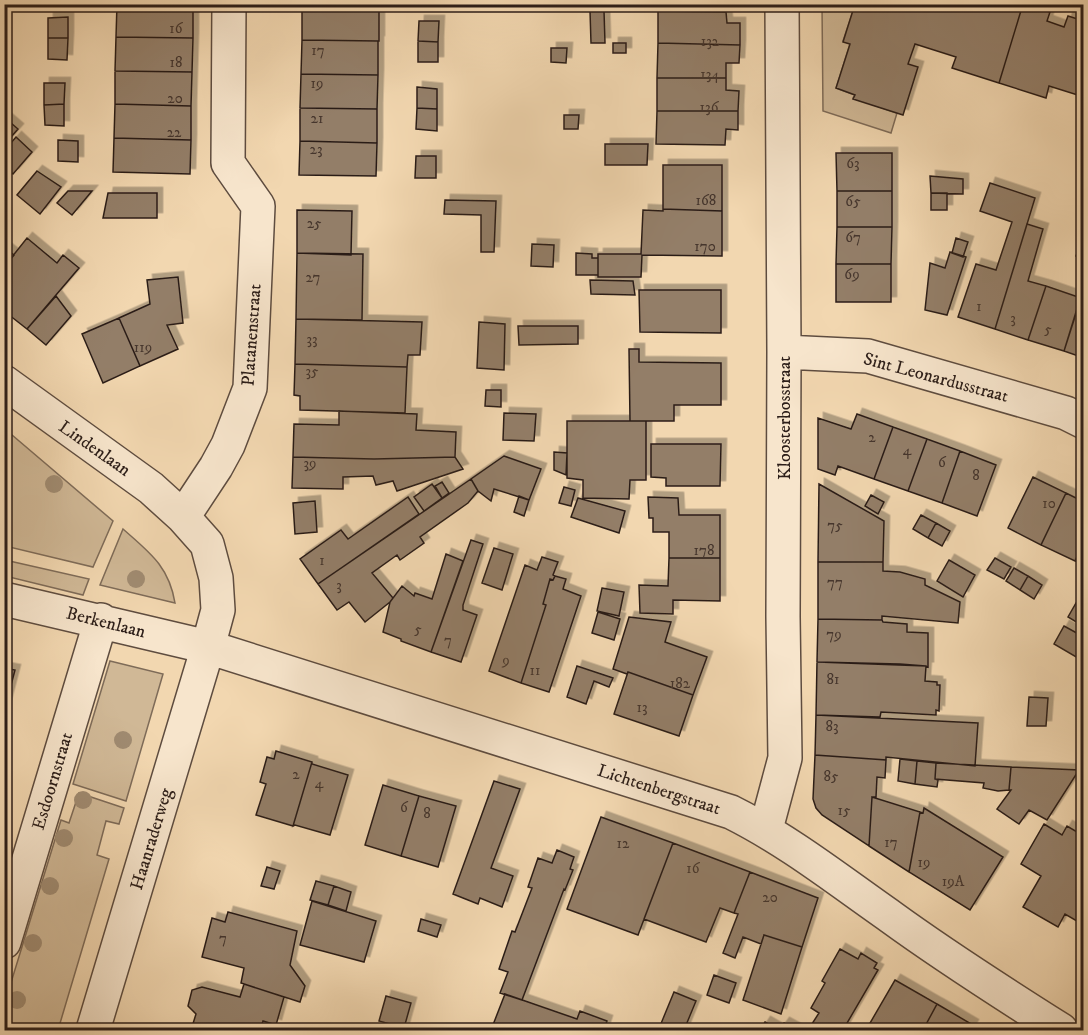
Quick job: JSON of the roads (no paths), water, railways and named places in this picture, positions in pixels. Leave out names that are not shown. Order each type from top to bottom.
[{"type":"street","name":"Platanenstraat","points":[[183,517],[228,445],[250,388],[258,206],[228,163],[229,4]]},
{"type":"street","name":"Kloosterbosstraat","points":[[766,829],[785,758],[782,4]]},
{"type":"street","name":"Sint Leonardusstraat","points":[[784,352],[868,356],[1066,413],[1083,422]]},
{"type":"street","name":"Lindenlaan","points":[[4,382],[139,479],[183,517]]},
{"type":"street","points":[[183,517],[207,544],[216,578],[218,610],[208,648]]},
{"type":"street","name":"Berkenlaan","points":[[4,599],[208,648]]},
{"type":"street","name":"Esdoornstraat","points":[[4,942],[101,621]]},
{"type":"street","name":"Lichtenbergstraat","points":[[208,648],[731,812],[766,829],[958,965],[1061,1030]]},
{"type":"street","name":"Haanraderweg","points":[[93,1030],[208,648]]}]
